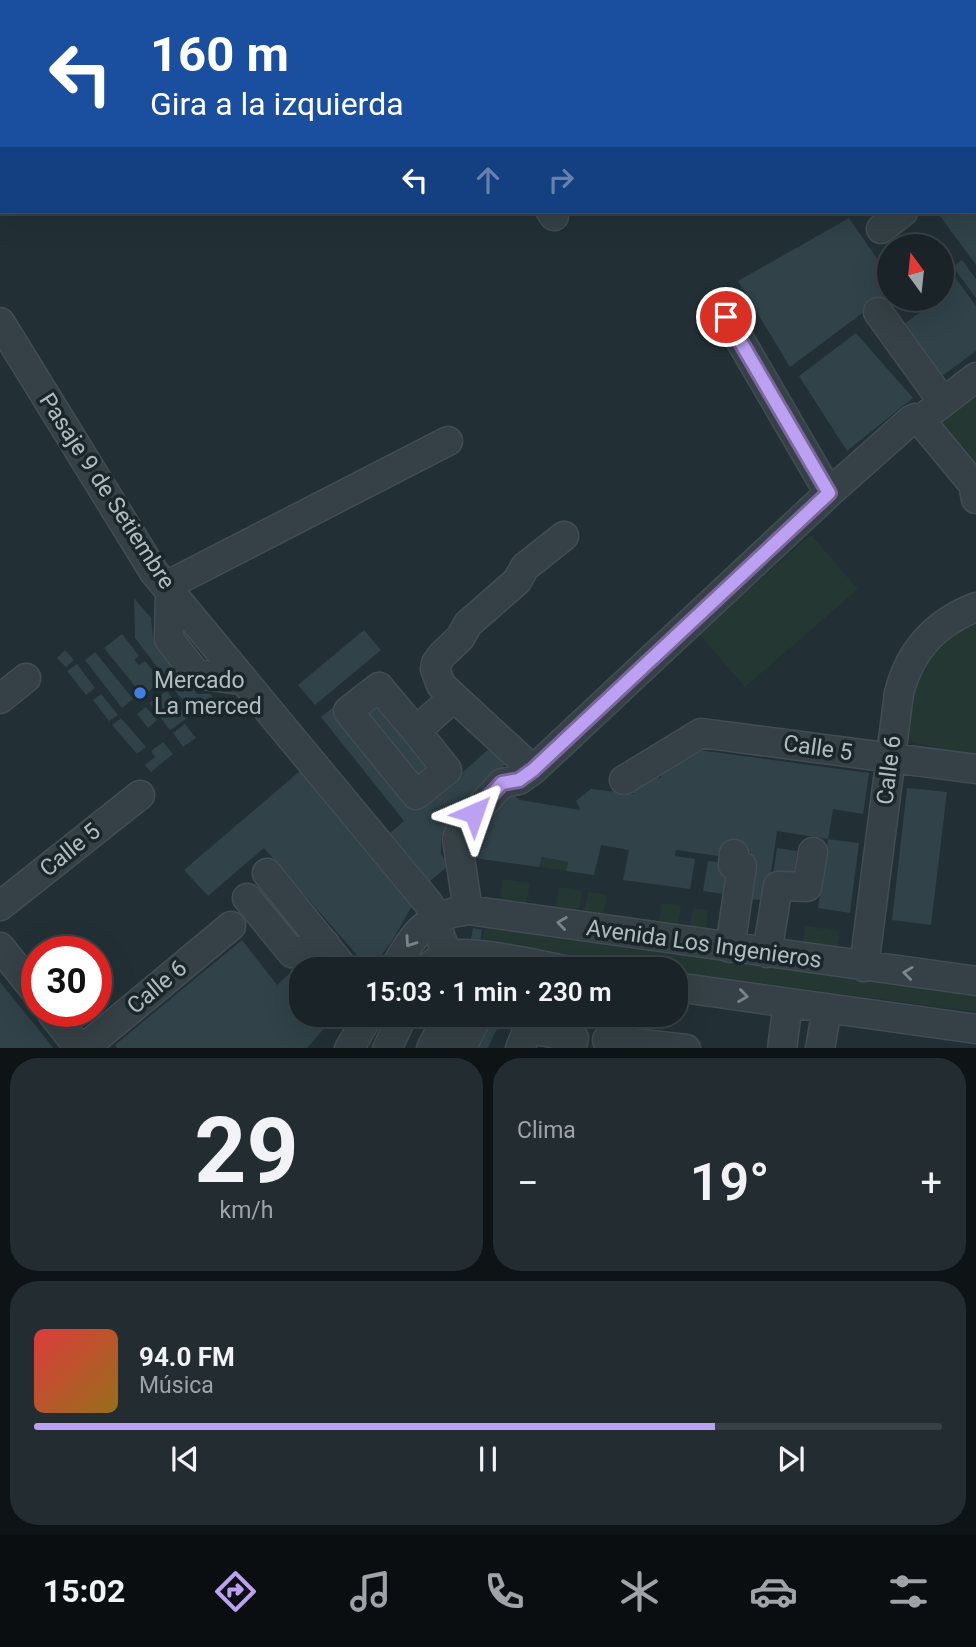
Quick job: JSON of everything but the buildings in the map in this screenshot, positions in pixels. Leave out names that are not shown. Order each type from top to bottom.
[{"type":"street","points":[[881,229],[900,214]]},
{"type":"street","points":[[878,312],[943,402]]},
{"type":"street","points":[[726,317],[829,493]]},
{"type":"street","name":"Pasaje 9 de Setiembre","points":[[0,322],[154,572],[429,904],[434,920],[437,957]]},
{"type":"street","points":[[468,910],[457,839],[461,828],[502,783],[519,780],[533,770],[829,493],[918,419],[976,377]]},
{"type":"street","points":[[918,419],[975,488]]},
{"type":"street","points":[[168,589],[448,441]]},
{"type":"street","points":[[533,770],[454,697],[436,677],[436,663],[463,635],[468,624],[517,581],[525,567],[565,536]]},
{"type":"street","name":"Calle 6","points":[[863,967],[899,693],[911,659],[924,640],[962,612],[976,607]]},
{"type":"street","points":[[0,699],[26,678]]},
{"type":"street","points":[[416,731],[454,697]]},
{"type":"street","name":"Calle 5","points":[[624,780],[701,733],[976,769]]},
{"type":"street","name":"Calle 5","points":[[0,906],[140,795]]},
{"type":"street","points":[[767,953],[778,886],[807,887],[813,852]]},
{"type":"street","points":[[730,948],[742,866],[733,864],[734,854]]},
{"type":"street","points":[[267,873],[335,957]]},
{"type":"street","points":[[247,898],[292,953],[325,944]]},
{"type":"street","name":"Avenida Los Ingenieros","points":[[434,920],[457,911],[468,910],[976,981]]},
{"type":"street","points":[[402,957],[415,934],[434,920]]},
{"type":"street","name":"Calle 6","points":[[82,1048],[231,926]]},
{"type":"street","points":[[0,947],[21,973]]},
{"type":"street","points":[[453,957],[465,953],[488,957]]},
{"type":"street","name":"Avenida Los Ingenieros","points":[[688,989],[976,1030]]},
{"type":"street","points":[[782,1048],[788,1003]]},
{"type":"street","points":[[820,1048],[827,1008]]},
{"type":"street","points":[[64,1027],[82,1048]]},
{"type":"street","points":[[349,1048],[362,1027]]},
{"type":"street","points":[[387,1048],[397,1027]]},
{"type":"street","points":[[431,1048],[442,1027]]},
{"type":"street","points":[[461,1048],[471,1027]]},
{"type":"street","points":[[520,1048],[528,1028],[574,1038],[571,1048]]},
{"type":"street","points":[[608,1035],[686,1048]]},
{"type":"green space","points":[[976,381],[976,467],[927,419]]},
{"type":"green space","points":[[811,535],[858,589],[745,687],[698,633]]},
{"type":"green space","points":[[976,618],[976,755],[911,742],[909,704],[922,670],[945,640]]},
{"type":"green space","points":[[542,857],[568,862],[566,871],[539,867]]},
{"type":"green space","points":[[503,879],[530,883],[526,903],[500,899]]},
{"type":"green space","points":[[559,887],[582,891],[579,911],[556,907]]},
{"type":"green space","points":[[588,892],[607,895],[604,914],[584,911]]},
{"type":"green space","points":[[662,903],[681,906],[678,925],[659,922]]},
{"type":"green space","points":[[693,908],[708,910],[706,929],[690,926]]},
{"type":"green space","points":[[486,923],[976,991],[976,1012],[688,974],[688,957],[585,957],[482,941]]},
{"type":"green space","points":[[805,926],[840,931],[837,948],[803,943]]},
{"type":"place","name":"Mercado La merced","points":[[140,693]]},
{"type":"route","points":[[474,813],[502,783],[519,780],[533,770],[829,493],[726,317]]}]
